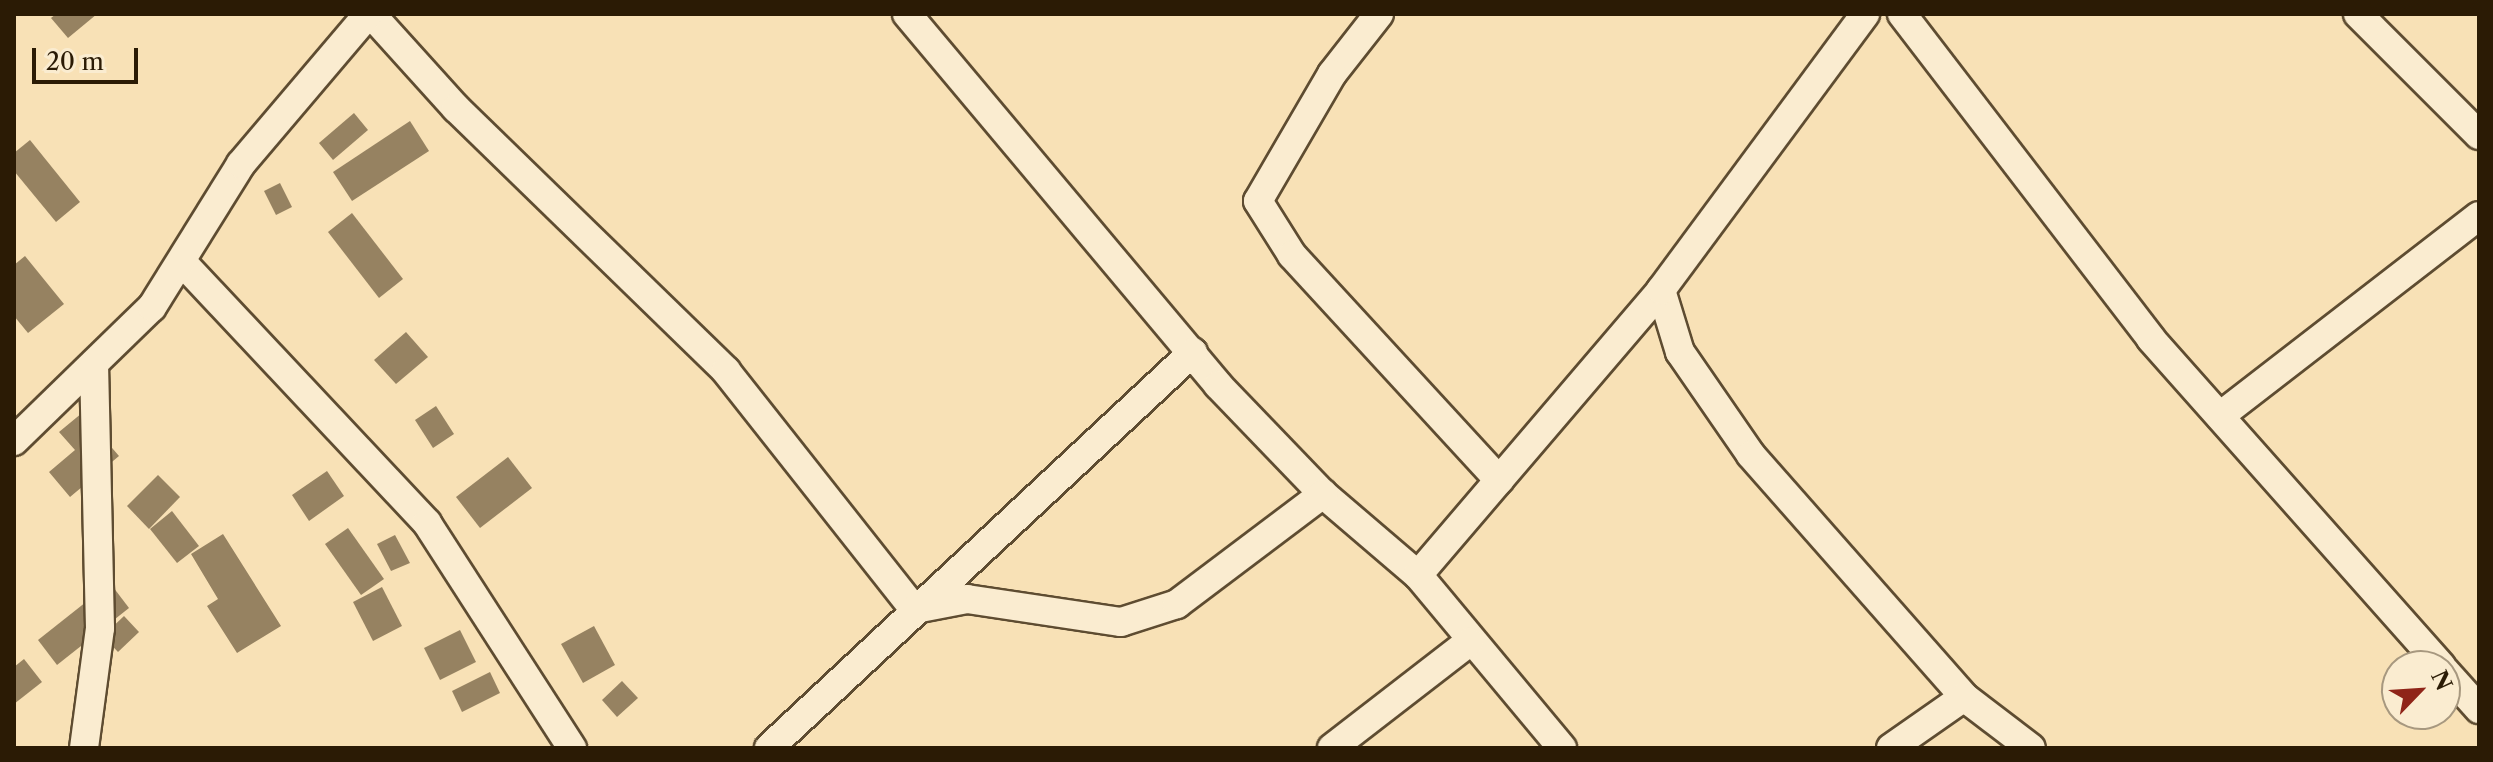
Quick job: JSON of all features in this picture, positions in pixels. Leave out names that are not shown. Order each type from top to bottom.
[{"type":"street","points":[[14,441],[152,307],[241,164],[370,14],[456,108],[726,371],[914,609]]},
{"type":"street","points":[[907,14],[1193,352],[1323,494],[1418,575],[1469,642],[1561,747]]},
{"type":"street","points":[[1379,14],[1332,74],[1258,201],[1292,255],[1499,480]]},
{"type":"street","points":[[1418,575],[1661,290],[1865,14]]},
{"type":"street","points":[[1902,14],[2151,339],[2427,650]]},
{"type":"street","points":[[2358,14],[2479,135]]},
{"type":"street","points":[[2220,416],[2479,216]]},
{"type":"street","points":[[182,262],[427,523],[572,748]]},
{"type":"street","points":[[1661,290],[1680,352],[1751,455],[1964,697],[2031,748]]},
{"type":"street","points":[[769,748],[914,609],[1193,352]]},
{"type":"street","points":[[84,748],[100,628],[102,356]]},
{"type":"street","points":[[914,609],[967,599],[1121,622],[1177,604],[1323,494]]},
{"type":"street","points":[[1332,748],[1469,642]]},
{"type":"street","points":[[2461,689],[2479,709]]},
{"type":"street","points":[[1891,748],[1964,697]]},
{"type":"building","points":[[56,14],[97,14],[68,38],[51,18]]},
{"type":"building","points":[[354,113],[368,130],[333,160],[319,143]]},
{"type":"building","points":[[410,121],[429,151],[352,201],[333,172]]},
{"type":"building","points":[[30,140],[80,202],[56,222],[14,171],[14,153]]},
{"type":"building","points":[[280,183],[292,207],[276,215],[264,191]]},
{"type":"building","points":[[352,213],[403,279],[379,298],[328,232]]},
{"type":"building","points":[[25,256],[64,304],[28,333],[14,316],[14,265]]},
{"type":"building","points":[[406,332],[428,357],[396,384],[374,360]]},
{"type":"building","points":[[436,406],[454,434],[433,448],[415,420]]},
{"type":"building","points":[[82,413],[119,456],[70,497],[49,472],[75,450],[59,432]]},
{"type":"building","points":[[508,457],[532,488],[480,528],[456,497]]},
{"type":"building","points":[[327,471],[344,496],[309,521],[292,495]]},
{"type":"building","points":[[158,475],[180,497],[149,529],[127,506]]},
{"type":"building","points":[[172,511],[199,546],[177,563],[150,529]]},
{"type":"building","points":[[348,528],[384,579],[361,595],[325,544]]},
{"type":"building","points":[[223,534],[281,626],[237,653],[207,606],[218,599],[191,554]]},
{"type":"building","points":[[395,535],[410,563],[391,571],[377,544]]},
{"type":"building","points":[[110,583],[129,608],[57,665],[38,640]]},
{"type":"building","points":[[382,587],[402,626],[373,641],[353,602]]},
{"type":"building","points":[[124,616],[139,632],[118,652],[103,636]]},
{"type":"building","points":[[594,626],[615,665],[583,683],[561,644]]},
{"type":"building","points":[[460,630],[476,662],[440,680],[424,648]]},
{"type":"building","points":[[24,659],[42,682],[14,704],[14,667]]},
{"type":"building","points":[[490,672],[500,693],[462,712],[452,691]]},
{"type":"building","points":[[622,681],[638,698],[617,717],[602,700]]}]
